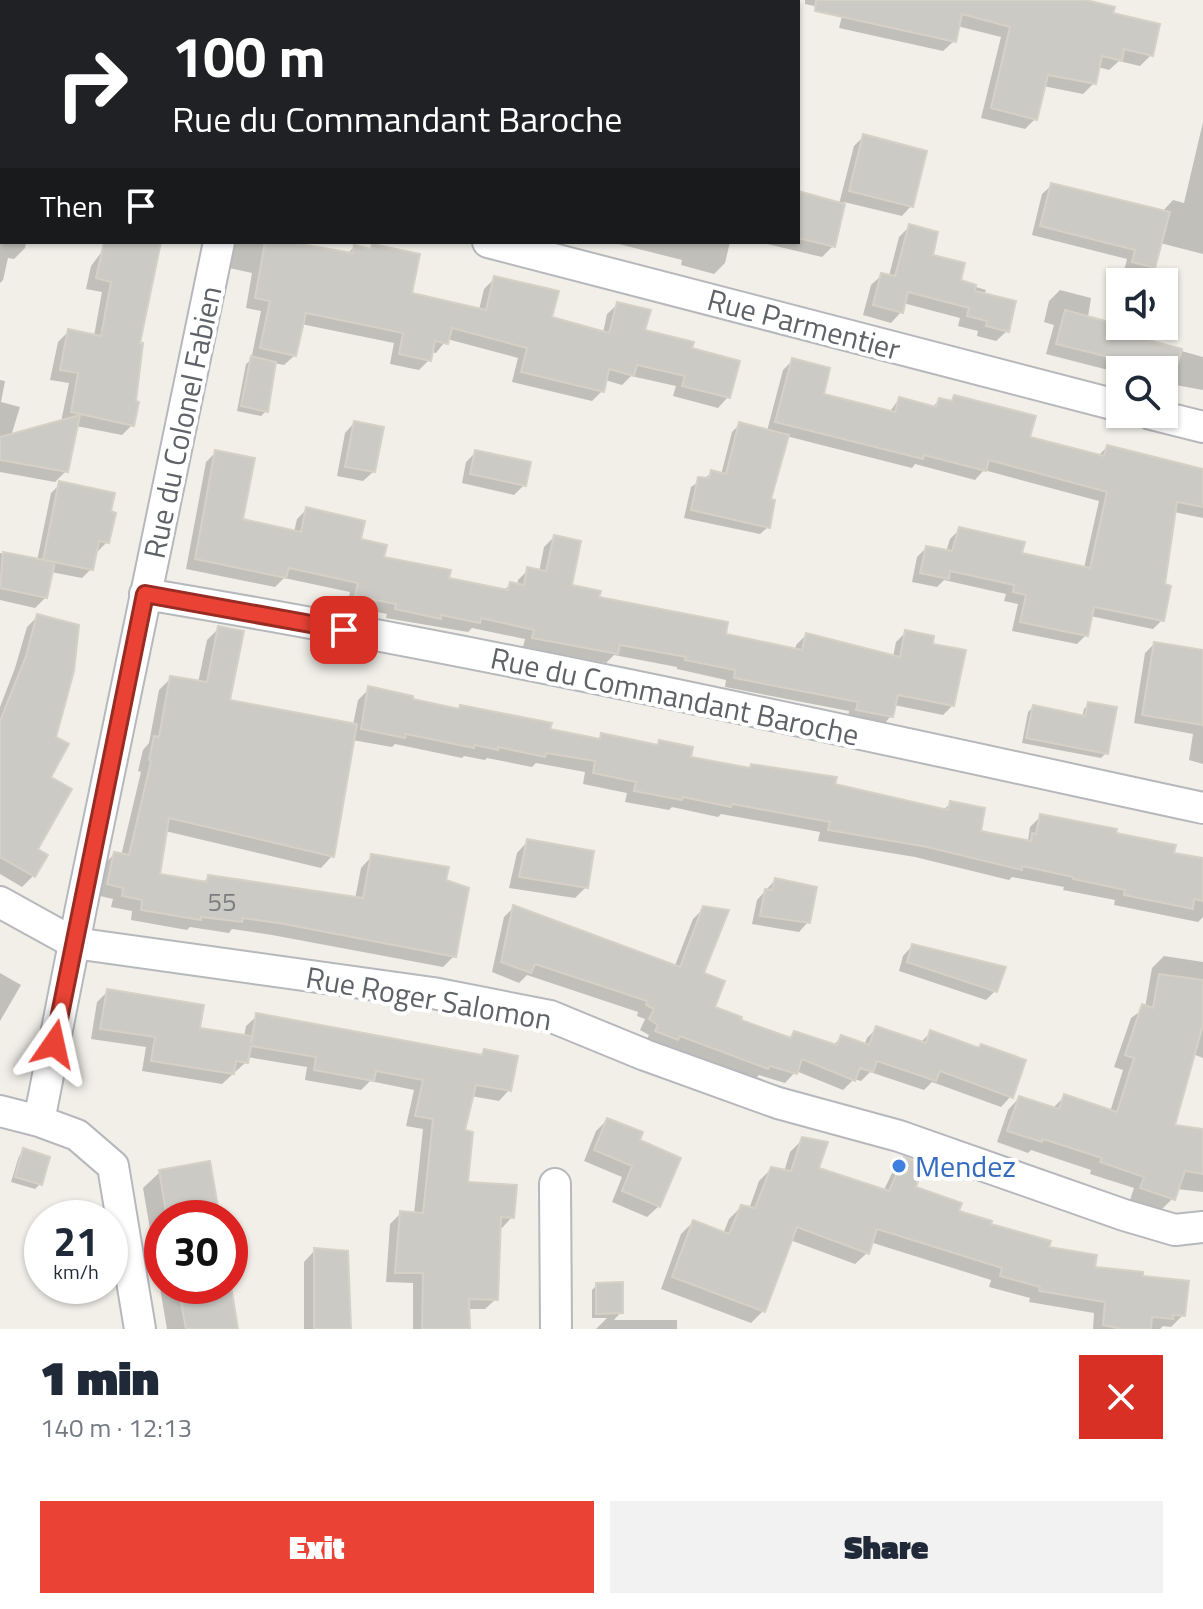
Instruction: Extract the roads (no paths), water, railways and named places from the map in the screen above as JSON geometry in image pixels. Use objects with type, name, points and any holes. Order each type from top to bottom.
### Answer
[{"type":"street","name":"Rue du Colonel Fabien","points":[[39,1121],[219,244]]},
{"type":"street","name":"Rue Parmentier","points":[[496,244],[1106,402]]},
{"type":"street","points":[[1178,421],[1203,427]]},
{"type":"street","name":"Rue du Commandant Baroche","points":[[145,594],[417,643],[1203,808]]},
{"type":"street","name":"Rue Roger Salomon","points":[[0,902],[74,943],[433,993],[550,1016],[645,1055],[778,1103],[899,1136],[1124,1215],[1175,1230],[1203,1227]]},
{"type":"street","points":[[0,1111],[77,1135],[113,1166],[140,1329]]},
{"type":"street","points":[[555,1184],[556,1329]]},
{"type":"place","name":"Mendez","points":[[899,1166]]}]
